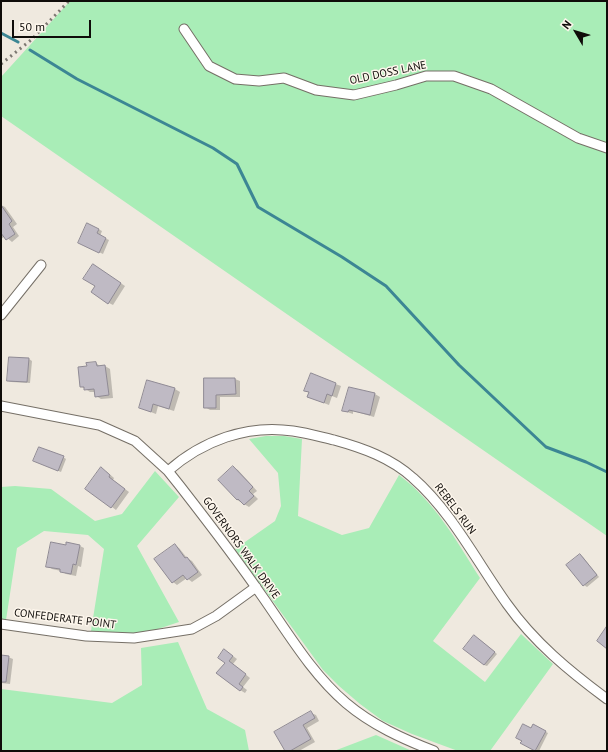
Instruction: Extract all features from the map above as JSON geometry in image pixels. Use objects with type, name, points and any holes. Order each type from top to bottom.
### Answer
[{"type":"street","name":"OLD DOSS LANE","points":[[184,29],[209,66],[235,79],[259,81],[284,78],[316,90],[354,95],[426,76],[454,76],[492,89],[578,138],[607,148]]},
{"type":"street","points":[[1,315],[41,265]]},
{"type":"street","name":"GOVERNORS WALK DRIVE","points":[[1,406],[99,425],[135,441],[168,471],[256,587],[310,664],[331,689],[346,703],[368,719],[406,740],[434,751]]},
{"type":"street","name":"REBELS RUN","points":[[168,471],[194,452],[214,441],[244,432],[271,429],[293,431],[322,437],[352,445],[382,457],[412,477],[429,493],[442,509],[507,605],[553,657],[607,699]]},
{"type":"street","name":"CONFEDERATE POINT","points":[[1,624],[86,636],[134,638],[192,629],[216,616],[256,587]]},
{"type":"green space","points":[[70,1],[607,1],[607,536],[1,116],[1,77]]},
{"type":"green space","points":[[266,436],[284,436],[302,439],[298,516],[342,535],[369,528],[399,475],[434,509],[480,578],[433,641],[485,682],[521,634],[553,664],[490,751],[458,751],[412,734],[383,721],[360,704],[323,670],[235,549],[275,521],[281,506],[278,473],[249,439]]},
{"type":"green space","points":[[155,471],[179,497],[137,546],[179,622],[155,630],[131,634],[91,631],[104,549],[88,535],[44,531],[17,548],[6,620],[1,620],[1,487],[15,486],[51,489],[95,521],[122,514]]},
{"type":"green space","points":[[178,642],[207,709],[245,730],[249,751],[1,751],[1,689],[112,703],[142,685],[141,648]]},
{"type":"green space","points":[[376,735],[412,751],[334,751]]},
{"type":"building","points":[[1,205],[12,221],[9,224],[15,234],[6,240],[1,233]]},
{"type":"building","points":[[87,223],[99,229],[97,233],[106,238],[99,253],[78,243]]},
{"type":"building","points":[[93,264],[121,283],[108,304],[91,292],[95,286],[83,279]]},
{"type":"building","points":[[9,357],[29,358],[27,382],[7,381]]},
{"type":"building","points":[[96,362],[97,366],[105,365],[109,395],[95,397],[94,389],[84,390],[84,387],[80,387],[78,367],[87,366],[86,363]]},
{"type":"building","points":[[311,373],[336,383],[332,396],[327,394],[324,403],[307,397],[309,392],[304,391]]},
{"type":"building","points":[[204,378],[235,378],[236,394],[216,395],[216,408],[204,408]]},
{"type":"building","points":[[147,380],[175,388],[169,409],[153,404],[151,412],[139,408]]},
{"type":"building","points":[[349,387],[375,393],[370,415],[349,410],[348,412],[342,411]]},
{"type":"building","points":[[39,447],[64,456],[58,471],[33,461]]},
{"type":"building","points":[[233,466],[253,487],[249,491],[254,496],[244,505],[238,499],[237,500],[218,480]]},
{"type":"building","points":[[101,467],[110,475],[109,477],[125,489],[111,508],[85,489]]},
{"type":"building","points":[[51,542],[66,545],[66,542],[80,545],[76,565],[73,564],[71,574],[60,572],[60,569],[46,567]]},
{"type":"building","points":[[175,544],[198,572],[187,580],[183,575],[172,583],[154,559]]},
{"type":"building","points":[[580,554],[597,575],[583,586],[566,565]]},
{"type":"building","points":[[607,626],[607,649],[597,641]]},
{"type":"building","points":[[474,635],[495,652],[484,665],[463,649]]},
{"type":"building","points":[[224,649],[233,656],[229,661],[246,674],[239,684],[243,687],[240,691],[216,673],[225,663],[218,658]]},
{"type":"building","points":[[1,655],[9,656],[6,682],[1,682]]},
{"type":"building","points":[[311,711],[315,718],[303,725],[311,739],[290,751],[285,751],[274,732]]},
{"type":"building","points":[[523,724],[531,728],[533,724],[546,731],[535,751],[520,743],[522,741],[516,738]]},
{"type":"waterway","points":[[1,33],[18,42]]},
{"type":"waterway","points":[[30,50],[77,79],[213,148],[237,164],[258,207],[342,257],[386,286],[459,365],[546,447],[586,462],[607,472]]},
{"type":"railway","points":[[1,64],[31,40],[69,1]]}]
